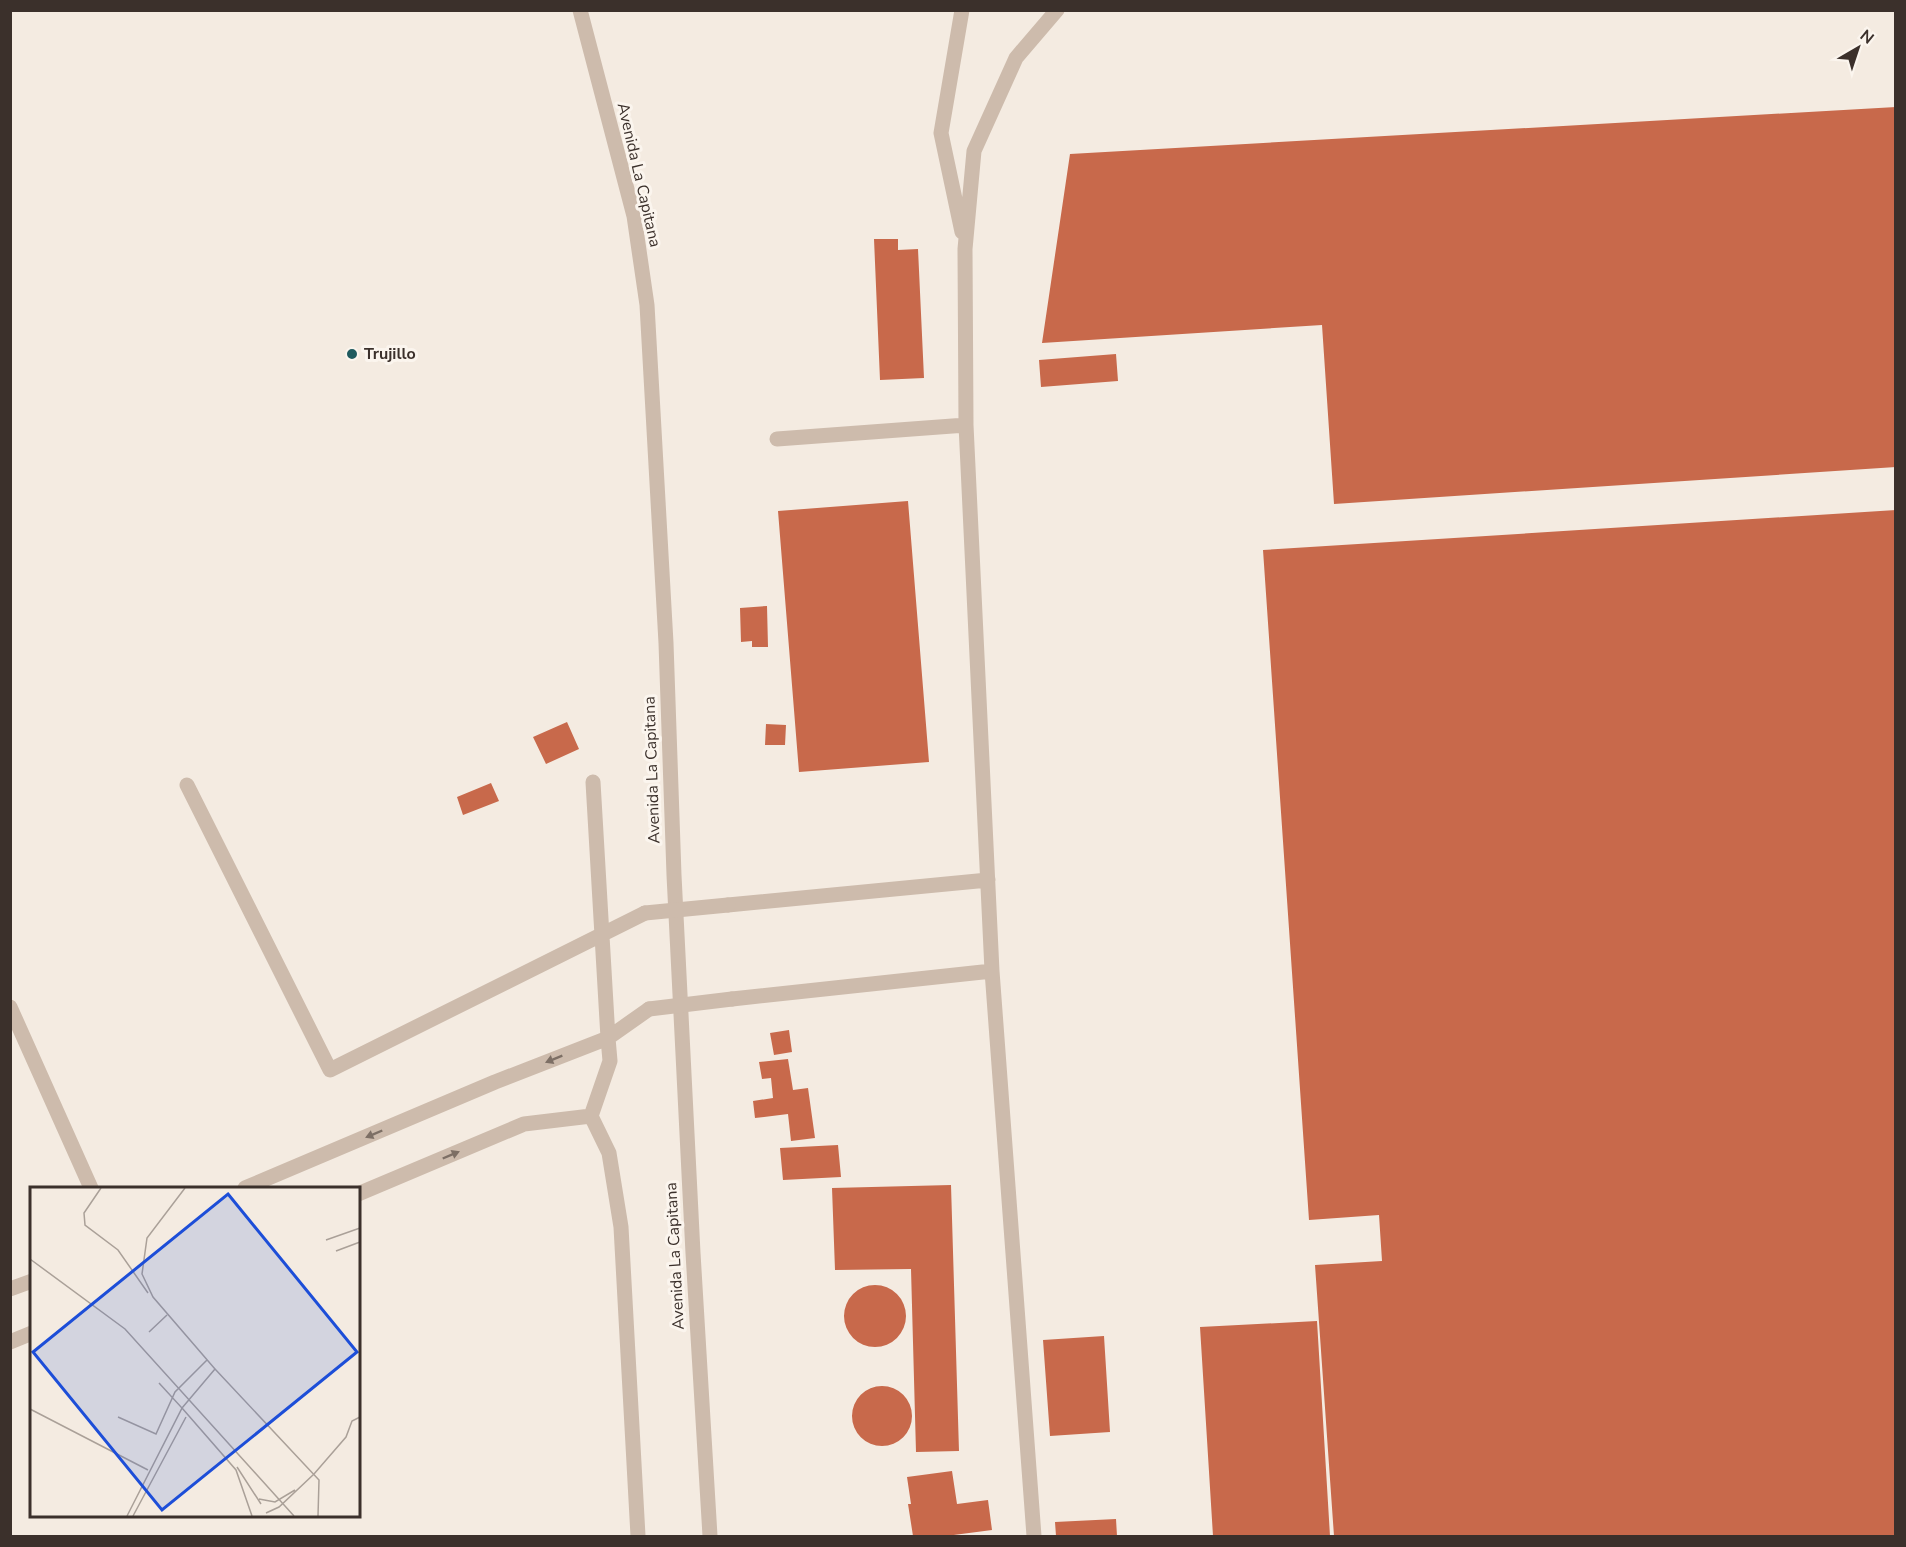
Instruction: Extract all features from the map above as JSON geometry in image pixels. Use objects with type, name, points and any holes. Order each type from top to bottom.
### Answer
[{"type":"street","name":"Avenida La Capitana","points":[[579,10],[634,216],[647,305],[666,643],[674,875],[693,1253],[710,1536]]},
{"type":"street","points":[[962,10],[941,133],[965,249]]},
{"type":"street","points":[[1034,1536],[992,971],[966,425],[965,249],[974,152],[1016,58],[1057,10]]},
{"type":"street","points":[[777,439],[966,425]]},
{"type":"street","points":[[593,782],[610,1061],[591,1116],[609,1153],[621,1227],[638,1536]]},
{"type":"street","points":[[187,786],[330,1070],[645,913],[988,880]]},
{"type":"street","points":[[246,1187],[495,1082],[608,1038],[649,1009],[992,971]]},
{"type":"street","points":[[10,1007],[91,1187]]},
{"type":"street","points":[[360,1193],[524,1124],[591,1116]]},
{"type":"street","points":[[10,1289],[30,1282]]},
{"type":"street","points":[[10,1342],[30,1334]]},
{"type":"building","points":[[1896,107],[1896,467],[1334,504],[1322,325],[1042,343],[1070,154]]},
{"type":"building","points":[[874,239],[898,239],[898,250],[918,249],[924,378],[880,380]]},
{"type":"building","points":[[1116,354],[1118,381],[1041,387],[1039,360]]},
{"type":"building","points":[[908,501],[929,762],[799,772],[778,511]]},
{"type":"building","points":[[1896,510],[1896,1536],[1334,1536],[1315,1265],[1382,1261],[1379,1215],[1309,1220],[1263,550]]},
{"type":"building","points":[[767,606],[768,647],[752,647],[752,641],[741,642],[740,608]]},
{"type":"building","points":[[567,722],[579,749],[546,764],[533,737]]},
{"type":"building","points":[[766,724],[786,725],[785,745],[765,745]]},
{"type":"building","points":[[491,783],[499,801],[463,815],[457,797]]},
{"type":"building","points":[[789,1030],[792,1052],[774,1055],[770,1033]]},
{"type":"building","points":[[788,1059],[793,1090],[808,1088],[815,1138],[791,1141],[788,1114],[755,1118],[753,1101],[773,1098],[771,1078],[762,1079],[759,1062]]},
{"type":"building","points":[[838,1145],[841,1177],[783,1180],[780,1148]]},
{"type":"building","points":[[951,1185],[959,1451],[916,1452],[911,1269],[835,1270],[832,1188]]},
{"type":"building","points":[[875,1285],[897,1294],[906,1316],[897,1338],[875,1347],[853,1338],[844,1316],[853,1294]]},
{"type":"building","points":[[1317,1321],[1330,1536],[1213,1536],[1200,1327]]},
{"type":"building","points":[[1104,1336],[1110,1432],[1050,1436],[1043,1340]]},
{"type":"building","points":[[882,1386],[899,1391],[907,1399],[912,1416],[907,1433],[899,1441],[882,1446],[865,1441],[857,1433],[852,1416],[857,1399],[865,1391]]},
{"type":"building","points":[[952,1471],[957,1504],[988,1500],[992,1530],[946,1536],[913,1536],[907,1477]]},
{"type":"building","points":[[1116,1519],[1117,1536],[1056,1536],[1055,1522]]},
{"type":"place","name":"Trujillo","points":[[352,354]]}]
